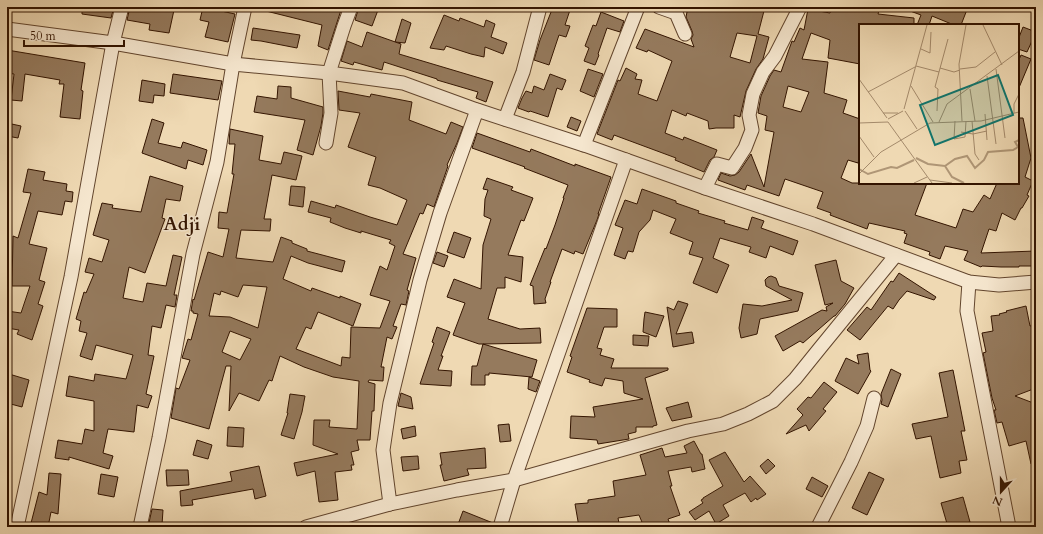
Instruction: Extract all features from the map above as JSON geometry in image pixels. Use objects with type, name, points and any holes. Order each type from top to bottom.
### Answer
[{"type":"street","points":[[17,527],[72,278],[113,43],[122,7]]},
{"type":"street","points":[[140,527],[159,438],[193,254],[217,162],[233,64],[246,7]]},
{"type":"street","points":[[326,143],[331,113],[329,73],[351,7]]},
{"type":"street","points":[[505,119],[523,72],[540,7]]},
{"type":"street","points":[[584,145],[638,7]]},
{"type":"street","points":[[659,7],[676,13],[685,34]]},
{"type":"street","points":[[705,188],[717,164],[732,168],[745,148],[752,130],[749,115],[753,94],[763,72],[775,56],[800,7]]},
{"type":"street","points":[[7,29],[113,43],[233,64],[329,73],[403,83],[477,110],[584,145],[813,224],[969,282],[998,285],[1036,282]]},
{"type":"street","points":[[390,504],[383,450],[390,403],[420,280],[440,213],[477,110]]},
{"type":"street","points":[[500,527],[514,480],[626,160]]},
{"type":"street","points":[[306,527],[390,504],[514,480],[688,431],[723,424],[748,414],[772,401],[795,380],[896,256]]},
{"type":"street","points":[[969,282],[967,311],[1009,527]]},
{"type":"street","points":[[818,527],[851,462],[867,426],[874,398]]},
{"type":"building","points":[[82,7],[114,7],[111,18],[82,14]]},
{"type":"building","points":[[130,7],[157,7],[174,10],[169,33],[149,30],[150,24],[127,20]]},
{"type":"building","points":[[203,7],[235,14],[228,42],[205,37],[209,22],[200,20]]},
{"type":"building","points":[[266,7],[342,7],[328,50],[318,46],[322,25],[266,11]]},
{"type":"building","points":[[359,7],[370,7],[378,10],[372,26],[355,20]]},
{"type":"building","points":[[553,7],[571,7],[565,25],[570,26],[566,37],[559,35],[549,65],[534,60]]},
{"type":"building","points":[[688,7],[731,11],[732,7],[765,7],[758,34],[769,37],[763,59],[756,69],[746,91],[740,117],[734,115],[734,128],[709,129],[708,121],[687,113],[686,116],[672,110],[665,133],[683,140],[684,137],[717,150],[704,172],[675,160],[676,158],[614,135],[612,140],[597,134],[618,80],[620,81],[626,68],[637,74],[635,79],[642,80],[638,94],[657,101],[672,61],[648,50],[647,52],[636,48],[645,29],[694,47],[691,39],[693,35],[692,31],[686,17]],"holes":[[[737,33],[757,36],[750,63],[730,57]]]},
{"type":"building","points":[[831,7],[880,7],[878,14],[914,18],[914,24],[859,24],[859,64],[828,58],[830,40],[811,33],[802,59],[828,62],[824,93],[847,100],[843,113],[859,119],[858,163],[848,160],[841,178],[852,183],[859,184],[927,184],[915,215],[956,228],[963,209],[973,212],[984,195],[990,199],[997,184],[1019,184],[1019,118],[1023,118],[1031,158],[1025,177],[1033,181],[1027,195],[1029,196],[1015,220],[1002,213],[996,231],[989,229],[981,253],[1036,251],[1036,266],[981,267],[964,260],[968,251],[945,246],[940,259],[929,255],[930,252],[904,243],[907,234],[904,233],[905,231],[869,223],[867,229],[830,215],[831,213],[817,208],[823,192],[785,179],[779,196],[747,185],[745,190],[718,180],[721,173],[730,176],[739,172],[751,154],[764,187],[774,132],[765,130],[767,116],[758,113],[761,96],[774,70],[781,72],[792,41],[794,42],[800,28],[804,30],[808,9],[830,13]],"holes":[[[788,86],[809,92],[801,112],[783,107]]]},
{"type":"building","points":[[968,7],[961,24],[952,24],[932,16],[929,24],[917,24],[921,15],[902,8]]},
{"type":"building","points":[[601,12],[624,21],[620,32],[607,28],[595,65],[584,61],[589,48],[585,46],[593,25],[596,26]]},
{"type":"building","points":[[444,15],[459,21],[460,18],[484,27],[486,20],[495,24],[491,37],[507,43],[503,54],[485,47],[484,57],[446,46],[444,50],[430,48]]},
{"type":"building","points":[[402,19],[411,23],[405,43],[395,42]]},
{"type":"building","points":[[1023,27],[1036,32],[1027,52],[1019,49],[1019,37]]},
{"type":"building","points":[[253,28],[300,35],[297,48],[251,40]]},
{"type":"building","points":[[367,32],[401,44],[399,54],[493,82],[486,102],[476,98],[478,92],[384,62],[382,70],[354,62],[353,65],[341,61],[347,41],[362,47]]},
{"type":"building","points":[[7,50],[85,63],[81,90],[83,91],[80,119],[60,117],[64,84],[59,84],[60,80],[25,74],[22,101],[11,100],[14,74],[7,73]]},
{"type":"building","points":[[1021,55],[1031,59],[1019,88],[1019,60]]},
{"type":"building","points":[[588,69],[603,74],[594,97],[580,91]]},
{"type":"building","points":[[173,74],[222,81],[218,100],[170,93]]},
{"type":"building","points":[[550,74],[566,80],[562,90],[557,88],[548,117],[518,108],[526,91],[532,93],[534,86],[544,90]]},
{"type":"building","points":[[142,80],[165,84],[164,96],[154,95],[153,103],[139,101]]},
{"type":"building","points":[[278,86],[291,87],[291,98],[323,107],[321,126],[313,155],[297,150],[305,120],[254,112],[257,96],[277,99]]},
{"type":"building","points":[[338,91],[370,97],[371,94],[412,102],[409,120],[446,134],[451,122],[463,127],[447,165],[448,166],[434,207],[427,204],[423,214],[420,213],[403,254],[416,258],[407,290],[409,291],[406,305],[401,304],[393,326],[397,327],[392,339],[387,337],[381,367],[384,367],[383,381],[369,380],[368,382],[375,384],[374,411],[372,411],[370,440],[357,440],[359,450],[351,452],[354,465],[351,465],[352,470],[335,472],[338,500],[319,502],[315,471],[297,476],[294,463],[338,454],[313,445],[314,420],[330,420],[329,427],[357,429],[359,381],[333,377],[304,367],[280,356],[272,381],[269,380],[259,401],[239,393],[229,411],[231,366],[226,366],[209,429],[171,418],[176,388],[179,389],[190,360],[182,358],[188,339],[191,340],[198,314],[191,311],[193,299],[194,300],[208,252],[223,257],[229,229],[218,228],[219,212],[227,213],[234,174],[232,174],[235,144],[229,144],[230,129],[263,136],[259,160],[281,164],[284,152],[302,156],[296,180],[272,175],[264,219],[271,219],[270,231],[241,230],[236,258],[273,262],[281,237],[292,241],[292,243],[307,249],[307,251],[345,261],[342,272],[308,263],[291,256],[283,279],[311,291],[312,288],[361,304],[353,326],[318,312],[311,329],[306,327],[296,349],[341,366],[342,357],[350,358],[351,327],[380,328],[390,301],[370,295],[380,266],[387,270],[395,246],[389,243],[391,240],[345,228],[330,222],[331,218],[308,212],[311,201],[335,208],[336,205],[397,225],[407,200],[380,188],[368,185],[376,157],[348,147],[360,113],[339,110]],"holes":[[[243,285],[267,287],[258,328],[230,317],[209,316],[214,293],[220,295],[221,291],[238,297]],[[230,331],[251,339],[240,360],[222,352]]]},
{"type":"building","points":[[571,117],[581,121],[577,131],[567,127]]},
{"type":"building","points":[[152,119],[164,123],[158,143],[181,148],[183,142],[207,150],[203,165],[188,160],[186,169],[142,153]]},
{"type":"building","points":[[7,123],[21,126],[18,138],[7,136]]},
{"type":"building","points":[[477,133],[530,152],[531,149],[575,166],[575,164],[611,177],[597,220],[583,254],[575,251],[574,254],[562,249],[550,282],[545,299],[546,303],[534,304],[533,286],[530,285],[545,248],[546,249],[568,185],[524,168],[525,167],[472,148]]},
{"type":"building","points":[[28,169],[45,172],[43,180],[67,184],[66,191],[73,192],[72,202],[65,201],[62,215],[38,211],[29,244],[47,248],[39,280],[45,282],[38,304],[43,306],[32,340],[17,334],[19,330],[7,328],[7,311],[21,313],[30,286],[12,286],[13,236],[18,238],[31,193],[23,192]]},
{"type":"building","points":[[150,176],[183,186],[180,201],[166,199],[162,218],[165,219],[145,273],[129,267],[123,298],[143,302],[147,283],[166,286],[173,255],[182,257],[174,295],[177,295],[175,307],[166,305],[161,328],[152,326],[148,355],[154,356],[146,394],[152,396],[148,408],[137,405],[134,432],[108,429],[103,453],[113,456],[109,469],[69,457],[69,460],[55,458],[58,440],[82,444],[85,429],[94,431],[94,401],[66,396],[69,376],[94,381],[95,374],[126,379],[133,355],[96,345],[92,360],[80,356],[87,333],[79,331],[81,321],[76,319],[84,292],[86,293],[94,274],[85,272],[89,258],[102,262],[109,240],[93,235],[102,203],[113,205],[112,208],[141,212]]},
{"type":"building","points":[[487,178],[513,187],[511,190],[533,198],[524,221],[521,220],[508,255],[523,257],[521,282],[505,277],[505,288],[497,288],[488,319],[520,329],[540,328],[541,343],[479,344],[453,335],[465,303],[447,297],[454,279],[481,289],[483,245],[491,219],[484,216],[485,199],[488,190],[483,189]]},
{"type":"building","points":[[291,186],[305,187],[303,207],[289,205]]},
{"type":"building","points":[[642,189],[676,201],[676,203],[699,211],[698,213],[748,230],[752,217],[764,221],[761,228],[798,241],[793,255],[770,246],[766,258],[749,252],[751,247],[720,238],[713,258],[729,265],[717,293],[693,283],[703,258],[689,254],[693,242],[670,233],[676,219],[653,210],[650,220],[639,232],[633,252],[628,251],[625,259],[614,255],[623,228],[615,225],[625,200],[637,204]]},
{"type":"building","points":[[454,232],[471,238],[464,258],[447,252]]},
{"type":"building","points":[[437,252],[448,256],[444,267],[433,263]]},
{"type":"building","points":[[836,260],[841,281],[854,288],[845,304],[835,316],[803,343],[800,341],[783,351],[775,336],[822,310],[827,311],[826,307],[833,303],[825,305],[815,265]]},
{"type":"building","points":[[899,273],[936,297],[934,300],[907,291],[893,309],[888,306],[860,340],[847,330],[867,307],[871,310],[891,281],[893,282]]},
{"type":"building","points":[[771,276],[776,278],[779,286],[803,293],[798,311],[760,319],[757,334],[741,338],[739,328],[743,304],[762,306],[792,300],[766,286],[765,280]]},
{"type":"building","points":[[678,301],[688,304],[676,334],[692,332],[694,343],[673,347],[667,307],[674,310]]},
{"type":"building","points":[[1026,306],[1030,326],[1036,325],[1036,388],[1015,396],[1036,404],[1036,463],[1031,464],[1026,441],[1009,446],[1002,422],[997,423],[994,410],[996,410],[992,398],[983,353],[986,352],[982,333],[993,331],[991,316],[1000,315],[999,314],[1007,312],[1006,311]]},
{"type":"building","points":[[587,308],[617,309],[617,327],[604,327],[597,348],[602,349],[600,355],[614,359],[611,368],[668,368],[668,370],[645,378],[657,425],[653,427],[636,427],[636,432],[628,434],[629,439],[598,444],[597,440],[570,438],[571,416],[595,417],[593,407],[643,399],[624,393],[623,381],[605,378],[602,386],[567,372],[572,357],[570,356]]},
{"type":"building","points":[[645,312],[664,316],[656,337],[643,332]]},
{"type":"building","points":[[437,327],[450,332],[441,356],[443,356],[438,370],[452,371],[451,386],[420,384],[434,343],[432,342]]},
{"type":"building","points":[[633,335],[649,336],[648,346],[633,345]]},
{"type":"building","points":[[483,344],[537,360],[532,377],[489,373],[489,375],[485,375],[485,385],[471,385],[472,366],[477,366]]},
{"type":"building","points":[[868,353],[871,371],[858,394],[835,381],[846,358],[859,364],[857,355]]},
{"type":"building","points":[[891,369],[901,374],[888,407],[881,404],[881,394]]},
{"type":"building","points":[[953,370],[965,431],[961,431],[967,460],[959,461],[961,473],[940,478],[931,436],[916,439],[912,424],[948,417],[939,373]]},
{"type":"building","points":[[9,374],[29,380],[22,407],[7,403],[7,382]]},
{"type":"building","points":[[529,377],[540,381],[536,392],[528,389]]},
{"type":"building","points":[[824,382],[837,392],[823,409],[826,411],[809,431],[806,425],[786,434],[803,415],[797,409],[808,397],[811,398]]},
{"type":"building","points":[[401,393],[411,397],[413,409],[398,406]]},
{"type":"building","points":[[290,394],[305,396],[294,439],[281,435],[288,413]]},
{"type":"building","points":[[688,402],[692,417],[672,421],[666,408]]},
{"type":"building","points":[[509,424],[511,441],[500,442],[498,425]]},
{"type":"building","points":[[415,426],[416,436],[403,439],[401,429]]},
{"type":"building","points":[[228,427],[244,428],[243,447],[227,446]]},
{"type":"building","points":[[197,440],[212,445],[208,459],[193,455]]},
{"type":"building","points":[[694,441],[702,454],[705,469],[692,472],[691,467],[668,471],[672,486],[670,486],[680,515],[668,519],[671,527],[644,527],[639,515],[618,518],[619,523],[605,527],[595,527],[594,524],[579,527],[575,504],[588,503],[588,500],[615,496],[613,481],[646,475],[640,455],[662,448],[665,457],[687,453],[684,446]]},
{"type":"building","points":[[485,448],[486,468],[467,469],[469,475],[444,481],[440,465],[442,465],[440,453]]},
{"type":"building","points":[[725,452],[744,482],[750,476],[766,494],[751,502],[745,493],[723,505],[729,516],[716,524],[709,511],[695,520],[689,512],[703,503],[701,500],[703,498],[723,486],[709,460]]},
{"type":"building","points":[[418,456],[419,469],[403,471],[401,457]]},
{"type":"building","points":[[768,459],[775,466],[766,474],[760,466]]},
{"type":"building","points":[[259,466],[266,496],[255,499],[253,489],[192,500],[193,505],[181,506],[180,491],[232,481],[230,472]]},
{"type":"building","points":[[166,470],[188,470],[189,485],[167,486]]},
{"type":"building","points":[[869,472],[884,479],[867,515],[852,508]]},
{"type":"building","points":[[49,473],[61,474],[58,514],[51,512],[48,527],[30,527],[39,492],[47,495]]},
{"type":"building","points":[[101,474],[118,477],[114,497],[98,494]]},
{"type":"building","points":[[812,477],[828,486],[822,497],[806,489]]},
{"type":"building","points":[[963,497],[970,522],[948,527],[941,503]]},
{"type":"building","points":[[152,509],[163,510],[162,525],[157,524],[157,527],[148,527]]},
{"type":"building","points":[[463,511],[493,523],[492,527],[457,527]]},
{"type":"district","name":"Adji","points":[[182,224]]}]
